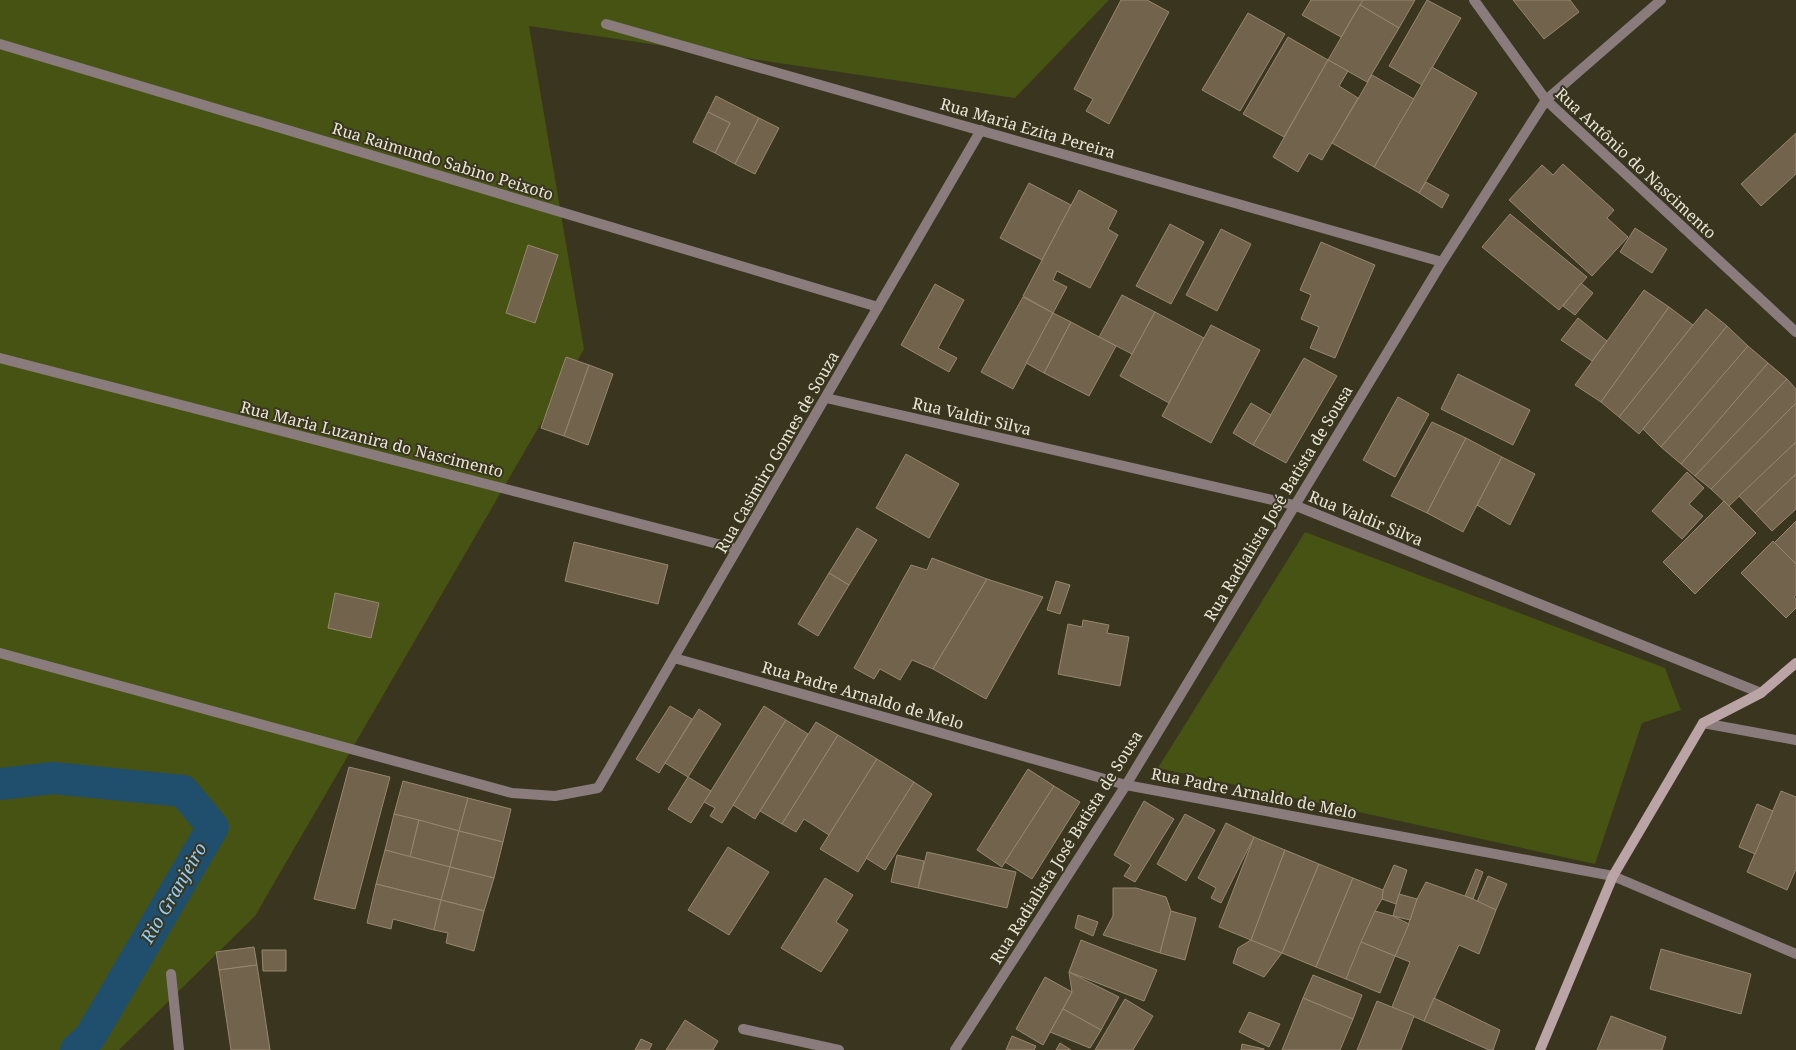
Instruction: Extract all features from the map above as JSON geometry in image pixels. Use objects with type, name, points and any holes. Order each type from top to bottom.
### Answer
[{"type":"street","name":"Rua Antônio do Nascimento","points":[[1474,0],[1546,100],[1796,332]]},
{"type":"street","name":"Rua Radialista José Batista de Sousa","points":[[955,1050],[1126,785],[1442,262],[1546,100],[1661,0]]},
{"type":"street","name":"Rua Maria Ezita Pereira","points":[[606,24],[1442,262]]},
{"type":"street","name":"Rua Raimundo Sabino Peixoto","points":[[0,44],[878,307]]},
{"type":"street","name":"Rua Casimiro Gomes de Souza","points":[[0,653],[512,794],[555,796],[598,788],[981,130]]},
{"type":"street","name":"Rua Maria Luzanira do Nascimento","points":[[0,358],[737,549]]},
{"type":"street","name":"Rua Valdir Silva","points":[[826,398],[1294,505],[1760,693]]},
{"type":"street","name":"Rua Padre Arnaldo de Melo","points":[[674,658],[1126,785],[1614,876],[1796,954]]},
{"type":"street","points":[[1540,1050],[1614,876],[1703,723],[1760,693],[1796,663]]},
{"type":"street","points":[[1703,723],[1796,740]]},
{"type":"street","points":[[171,974],[179,1050]]},
{"type":"street","points":[[743,1029],[839,1050]]},
{"type":"green space","points":[[0,0],[1109,0],[1015,98],[529,26],[584,349],[255,916],[119,1050],[0,1050]]},
{"type":"green space","points":[[1305,532],[1665,668],[1681,710],[1642,723],[1595,864],[1158,768]]},
{"type":"building","points":[[1121,0],[1147,0],[1169,12],[1109,124],[1086,111],[1093,99],[1074,89]]},
{"type":"building","points":[[1311,0],[1363,0],[1341,37],[1302,15]]},
{"type":"building","points":[[1363,0],[1415,0],[1399,28],[1360,5]]},
{"type":"building","points":[[1427,0],[1461,18],[1422,85],[1389,66]]},
{"type":"building","points":[[1513,0],[1570,0],[1579,12],[1544,39]]},
{"type":"building","points":[[1360,5],[1399,28],[1367,82],[1328,60]]},
{"type":"building","points":[[1248,13],[1285,34],[1240,111],[1202,90]]},
{"type":"building","points":[[1288,37],[1328,60],[1284,137],[1243,114]]},
{"type":"building","points":[[1328,60],[1348,71],[1339,86],[1358,98],[1322,160],[1309,153],[1298,172],[1273,157]]},
{"type":"building","points":[[1432,67],[1477,93],[1419,193],[1374,167]]},
{"type":"building","points":[[1372,75],[1414,99],[1374,167],[1332,143]]},
{"type":"building","points":[[716,96],[759,118],[735,164],[715,153],[730,123],[708,112]]},
{"type":"building","points":[[708,112],[730,123],[715,153],[693,142]]},
{"type":"building","points":[[759,118],[779,128],[755,174],[735,164]]},
{"type":"building","points":[[1796,133],[1796,174],[1761,206],[1741,184]]},
{"type":"building","points":[[1563,164],[1614,210],[1607,218],[1628,237],[1592,276],[1509,200],[1542,165],[1553,175]]},
{"type":"building","points":[[1426,182],[1449,195],[1442,208],[1419,193]]},
{"type":"building","points":[[1029,183],[1071,205],[1042,260],[1000,238]]},
{"type":"building","points":[[1079,190],[1117,211],[1108,229],[1118,235],[1090,288],[1057,271],[1053,280],[1067,287],[1053,313],[1023,296]]},
{"type":"building","points":[[1510,214],[1587,277],[1559,310],[1482,247]]},
{"type":"building","points":[[1170,224],[1204,242],[1171,304],[1136,286]]},
{"type":"building","points":[[1635,228],[1667,249],[1652,273],[1620,252]]},
{"type":"building","points":[[1221,229],[1251,244],[1217,311],[1186,295]]},
{"type":"building","points":[[1321,242],[1375,265],[1335,358],[1310,348],[1319,327],[1301,319],[1311,295],[1300,290]]},
{"type":"building","points":[[528,245],[558,255],[535,323],[506,313]]},
{"type":"building","points":[[1581,283],[1593,293],[1575,315],[1563,306]]},
{"type":"building","points":[[935,284],[964,300],[938,348],[957,358],[949,372],[901,345]]},
{"type":"building","points":[[1644,290],[1669,307],[1601,402],[1575,385]]},
{"type":"building","points":[[1122,295],[1155,312],[1132,354],[1099,337]]},
{"type":"building","points":[[1023,297],[1053,313],[1013,389],[981,372]]},
{"type":"building","points":[[1669,307],[1693,325],[1619,417],[1601,402]]},
{"type":"building","points":[[1706,309],[1727,326],[1639,434],[1619,417]]},
{"type":"building","points":[[1155,312],[1204,338],[1169,403],[1120,376]]},
{"type":"building","points":[[1053,313],[1071,322],[1044,373],[1026,363]]},
{"type":"building","points":[[1578,318],[1607,341],[1592,361],[1561,340]]},
{"type":"building","points":[[1071,322],[1116,346],[1089,396],[1044,373]]},
{"type":"building","points":[[1211,325],[1260,350],[1211,443],[1162,416]]},
{"type":"building","points":[[1727,326],[1748,346],[1661,447],[1643,429]]},
{"type":"building","points":[[1748,346],[1768,363],[1681,464],[1661,447]]},
{"type":"building","points":[[566,357],[589,365],[564,436],[541,428]]},
{"type":"building","points":[[1304,358],[1337,376],[1286,463],[1253,445]]},
{"type":"building","points":[[1768,363],[1787,379],[1695,476],[1681,464]]},
{"type":"building","points":[[589,365],[613,374],[588,445],[564,436]]},
{"type":"building","points":[[1458,374],[1530,410],[1513,445],[1441,409]]},
{"type":"building","points":[[1787,379],[1796,389],[1796,403],[1711,489],[1695,476]]},
{"type":"building","points":[[1398,397],[1429,414],[1395,477],[1363,460]]},
{"type":"building","points":[[1251,403],[1271,415],[1253,445],[1233,433]]},
{"type":"building","points":[[1796,403],[1796,442],[1729,506],[1711,489]]},
{"type":"building","points":[[1432,422],[1466,438],[1427,513],[1391,496]]},
{"type":"building","points":[[1466,438],[1502,457],[1463,532],[1427,513]]},
{"type":"building","points":[[1796,442],[1796,474],[1755,513],[1739,496]]},
{"type":"building","points":[[906,454],[959,484],[929,538],[876,508]]},
{"type":"building","points":[[1502,457],[1535,474],[1510,525],[1477,505]]},
{"type":"building","points":[[1687,472],[1704,488],[1689,504],[1703,516],[1682,539],[1652,511]]},
{"type":"building","points":[[1796,474],[1796,509],[1772,531],[1755,513]]},
{"type":"building","points":[[1724,501],[1756,533],[1695,594],[1663,562]]},
{"type":"building","points":[[1796,521],[1796,564],[1774,543]]},
{"type":"building","points":[[857,528],[877,540],[849,585],[829,573]]},
{"type":"building","points":[[1773,541],[1796,564],[1796,595],[1794,597],[1796,599],[1796,608],[1786,618],[1741,573]]},
{"type":"building","points":[[574,542],[668,565],[658,604],[565,581]]},
{"type":"building","points":[[932,558],[987,579],[933,669],[912,660],[900,680],[880,669],[874,679],[854,668],[911,565],[927,570]]},
{"type":"building","points":[[829,573],[849,585],[818,636],[798,624]]},
{"type":"building","points":[[987,579],[1043,597],[986,699],[933,669]]},
{"type":"building","points":[[1056,581],[1070,585],[1060,614],[1047,610]]},
{"type":"building","points":[[335,593],[379,603],[371,638],[328,628]]},
{"type":"building","points":[[1083,620],[1109,625],[1107,633],[1129,637],[1120,686],[1058,674],[1068,624],[1082,627]]},
{"type":"building","points":[[670,706],[692,719],[659,773],[636,759]]},
{"type":"building","points":[[764,706],[786,720],[722,823],[710,816],[715,808],[704,802]]},
{"type":"building","points":[[699,709],[721,724],[688,777],[665,763]]},
{"type":"building","points":[[786,720],[808,734],[755,819],[733,805]]},
{"type":"building","points":[[816,722],[838,735],[782,824],[760,811]]},
{"type":"building","points":[[838,735],[877,759],[829,835],[804,819],[796,832],[782,824]]},
{"type":"building","points":[[877,759],[914,782],[858,872],[820,849]]},
{"type":"building","points":[[349,767],[390,777],[355,909],[314,899]]},
{"type":"building","points":[[1028,769],[1054,786],[1002,867],[977,850]]},
{"type":"building","points":[[688,777],[711,791],[691,823],[668,809]]},
{"type":"building","points":[[403,781],[468,798],[459,831],[394,814]]},
{"type":"building","points":[[914,782],[932,794],[885,870],[866,858]]},
{"type":"building","points":[[1054,786],[1080,802],[1032,879],[1005,862]]},
{"type":"building","points":[[1781,791],[1796,797],[1796,869],[1787,890],[1747,872]]},
{"type":"building","points":[[468,798],[511,809],[503,842],[459,831]]},
{"type":"building","points":[[1144,801],[1174,819],[1135,882],[1124,876],[1131,865],[1114,855]]},
{"type":"building","points":[[1757,804],[1773,811],[1755,854],[1739,847]]},
{"type":"building","points":[[394,814],[419,820],[410,857],[385,850]]},
{"type":"building","points":[[1185,814],[1215,830],[1186,881],[1157,864]]},
{"type":"building","points":[[419,820],[459,831],[450,867],[410,857]]},
{"type":"building","points":[[1226,823],[1254,837],[1221,903],[1211,898],[1216,888],[1198,878]]},
{"type":"building","points":[[459,831],[503,842],[494,878],[450,867]]},
{"type":"building","points":[[1254,837],[1285,850],[1251,940],[1219,927]]},
{"type":"building","points":[[728,847],[769,872],[729,935],[688,910]]},
{"type":"building","points":[[385,850],[450,867],[441,900],[376,884]]},
{"type":"building","points":[[1285,850],[1319,864],[1282,953],[1251,940]]},
{"type":"building","points":[[927,852],[1016,872],[1007,908],[918,888]]},
{"type":"building","points":[[897,855],[924,861],[918,888],[891,882]]},
{"type":"building","points":[[1319,864],[1353,878],[1316,967],[1282,953]]},
{"type":"building","points":[[1394,865],[1407,870],[1396,904],[1382,899],[1383,890]]},
{"type":"building","points":[[450,867],[494,878],[484,911],[441,900]]},
{"type":"building","points":[[1476,869],[1483,872],[1473,899],[1465,896]]},
{"type":"building","points":[[1488,876],[1507,884],[1496,910],[1477,902]]},
{"type":"building","points":[[825,878],[853,895],[836,922],[848,930],[821,972],[781,948]]},
{"type":"building","points":[[1353,878],[1383,890],[1382,899],[1346,979],[1316,967]]},
{"type":"building","points":[[1426,882],[1473,899],[1496,910],[1479,954],[1459,945],[1424,1021],[1392,1007],[1410,962],[1395,956],[1417,899]]},
{"type":"building","points":[[376,884],[441,900],[434,930],[393,919],[391,929],[367,923]]},
{"type":"building","points":[[1113,888],[1136,888],[1166,897],[1171,911],[1160,953],[1103,935],[1113,916]]},
{"type":"building","points":[[1399,894],[1417,899],[1410,920],[1393,916]]},
{"type":"building","points":[[441,900],[484,911],[474,951],[446,943],[448,933],[434,930]]},
{"type":"building","points":[[1171,911],[1196,918],[1185,960],[1160,953]]},
{"type":"building","points":[[1375,911],[1393,916],[1409,924],[1395,956],[1361,942]]},
{"type":"building","points":[[1078,915],[1098,922],[1093,936],[1075,928]]},
{"type":"building","points":[[1081,940],[1157,970],[1144,1001],[1069,972]]},
{"type":"building","points":[[1251,940],[1282,953],[1264,977],[1233,963],[1238,948]]},
{"type":"building","points":[[1361,942],[1395,956],[1380,993],[1346,979]]},
{"type":"building","points":[[254,947],[257,965],[219,970],[216,952]]},
{"type":"building","points":[[1661,949],[1751,974],[1741,1014],[1650,989]]},
{"type":"building","points":[[262,950],[286,950],[286,971],[263,971]]},
{"type":"building","points":[[257,965],[270,1050],[231,1050],[219,970]]},
{"type":"building","points":[[1069,972],[1119,997],[1101,1030],[1063,1009],[1072,992]]},
{"type":"building","points":[[1313,975],[1362,995],[1353,1019],[1303,998]]},
{"type":"building","points":[[1045,977],[1072,992],[1043,1045],[1016,1029]]},
{"type":"building","points":[[1303,998],[1353,1019],[1340,1050],[1282,1050]]},
{"type":"building","points":[[1434,998],[1500,1030],[1493,1050],[1489,1050],[1424,1021]]},
{"type":"building","points":[[1125,999],[1153,1016],[1133,1050],[1095,1050]]},
{"type":"building","points":[[1377,1001],[1414,1016],[1401,1050],[1357,1050]]},
{"type":"building","points":[[1063,1009],[1101,1030],[1090,1048],[1050,1032]]},
{"type":"building","points":[[1249,1012],[1280,1024],[1269,1047],[1239,1032]]},
{"type":"building","points":[[1611,1016],[1666,1037],[1662,1050],[1597,1050]]},
{"type":"building","points":[[685,1020],[718,1041],[713,1050],[666,1050]]},
{"type":"building","points":[[1012,1036],[1036,1046],[1034,1050],[1006,1050]]},
{"type":"building","points":[[641,1039],[652,1044],[649,1050],[635,1050]]},
{"type":"building","points":[[1060,1043],[1071,1050],[1056,1050]]},
{"type":"building","points":[[1242,1044],[1264,1049],[1264,1050],[1241,1050]]},
{"type":"waterway","name":"Rio Granjeiro","points":[[0,784],[53,778],[183,791],[213,827],[90,1037],[76,1050]]}]
